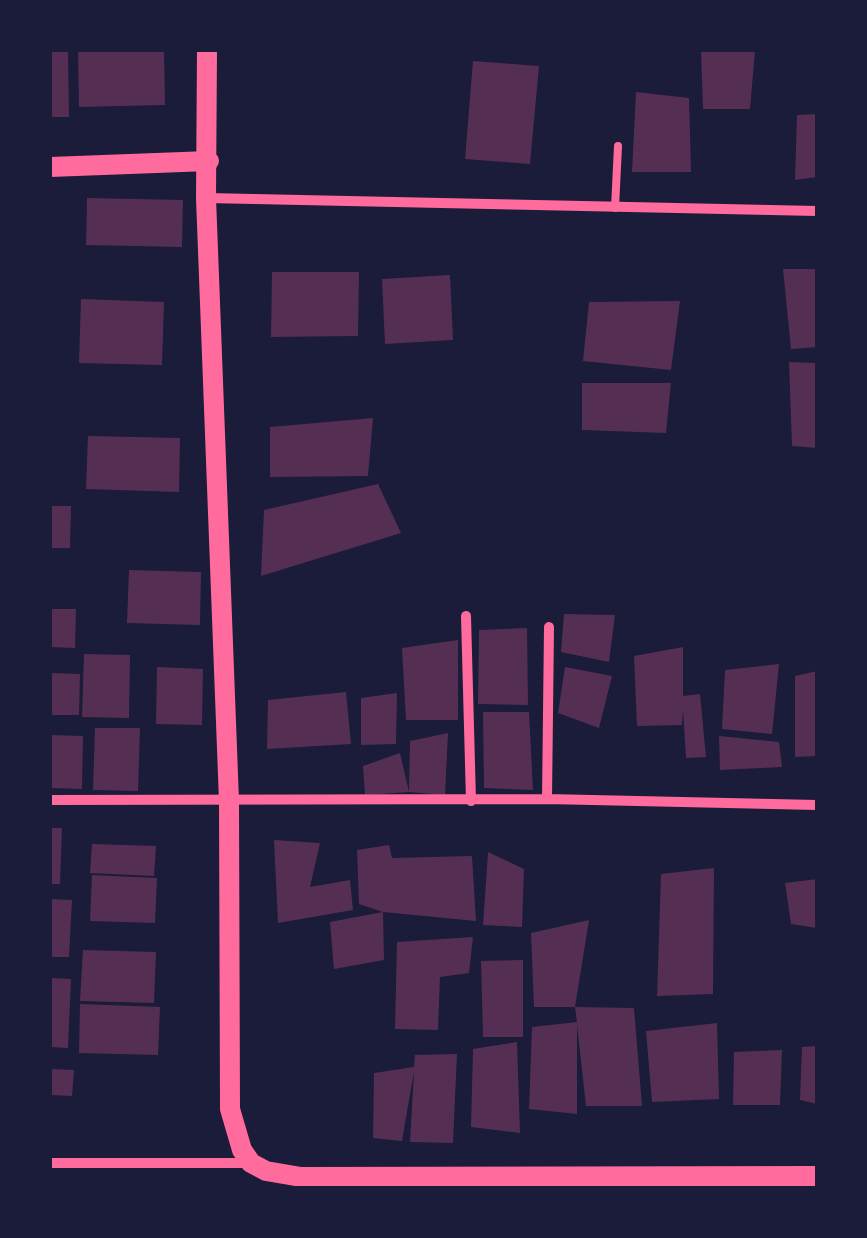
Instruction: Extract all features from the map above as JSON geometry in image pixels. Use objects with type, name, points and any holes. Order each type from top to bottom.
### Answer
[{"type":"main road","points":[[207,50],[206,198],[229,802],[230,1110],[233,1130],[251,1164],[301,1182],[816,1180]]},
{"type":"main road","points":[[50,167],[209,161]]},
{"type":"street","points":[[206,198],[817,212]]},
{"type":"street","points":[[466,616],[471,801]]},
{"type":"street","points":[[546,799],[549,627]]},
{"type":"street","points":[[50,800],[546,799],[817,805]]},
{"type":"street","points":[[50,1163],[251,1164]]},
{"type":"lane","points":[[615,208],[618,146]]},
{"type":"building","points":[[50,50],[68,50],[69,117],[50,117]]},
{"type":"building","points":[[78,50],[164,50],[165,105],[79,107]]},
{"type":"building","points":[[701,50],[755,50],[750,109],[703,109]]},
{"type":"building","points":[[473,61],[539,66],[530,164],[465,159]]},
{"type":"building","points":[[636,92],[689,98],[691,172],[632,172]]},
{"type":"building","points":[[817,114],[817,177],[795,180],[797,115]]},
{"type":"building","points":[[87,198],[183,200],[182,247],[86,245]]},
{"type":"building","points":[[783,269],[817,269],[817,347],[791,349]]},
{"type":"building","points":[[272,272],[359,272],[358,336],[271,337]]},
{"type":"building","points":[[450,275],[453,340],[385,344],[382,279]]},
{"type":"building","points":[[81,299],[164,302],[162,365],[79,363]]},
{"type":"building","points":[[680,301],[671,370],[583,361],[589,302]]},
{"type":"building","points":[[789,362],[817,363],[817,448],[792,446]]},
{"type":"building","points":[[582,383],[671,383],[666,433],[582,430]]},
{"type":"building","points":[[373,418],[368,476],[270,477],[270,427]]},
{"type":"building","points":[[88,436],[180,438],[179,492],[86,489]]},
{"type":"building","points":[[378,484],[401,533],[261,576],[264,510]]},
{"type":"building","points":[[50,506],[71,506],[70,548],[50,548]]},
{"type":"building","points":[[129,570],[201,572],[200,625],[127,623]]},
{"type":"building","points":[[50,609],[76,609],[75,648],[50,647]]},
{"type":"building","points":[[564,614],[615,615],[609,662],[561,652]]},
{"type":"building","points":[[527,628],[528,705],[478,704],[479,630]]},
{"type":"building","points":[[458,640],[458,720],[406,720],[402,648]]},
{"type":"building","points":[[683,647],[683,696],[700,694],[706,757],[686,758],[683,709],[682,725],[637,726],[634,656]]},
{"type":"building","points":[[84,654],[130,655],[129,718],[82,717]]},
{"type":"building","points":[[779,664],[772,734],[722,729],[725,670]]},
{"type":"building","points":[[157,667],[203,669],[202,725],[156,724]]},
{"type":"building","points":[[565,667],[612,676],[599,728],[558,713]]},
{"type":"building","points":[[817,671],[817,756],[795,757],[795,676]]},
{"type":"building","points":[[50,673],[80,674],[79,715],[50,715]]},
{"type":"building","points":[[346,692],[351,744],[267,749],[268,700]]},
{"type":"building","points":[[397,693],[396,744],[361,745],[361,698]]},
{"type":"building","points":[[483,712],[529,712],[533,790],[484,788]]},
{"type":"building","points":[[95,728],[140,728],[138,791],[93,790]]},
{"type":"building","points":[[448,733],[445,795],[409,792],[410,741]]},
{"type":"building","points":[[50,735],[83,736],[82,789],[50,788]]},
{"type":"building","points":[[719,736],[779,742],[782,767],[720,770]]},
{"type":"building","points":[[400,753],[409,792],[365,795],[363,766]]},
{"type":"building","points":[[50,828],[62,828],[60,884],[50,884]]},
{"type":"building","points":[[274,840],[320,843],[310,887],[350,880],[353,910],[278,923]]},
{"type":"building","points":[[92,844],[156,846],[154,876],[90,873]]},
{"type":"building","points":[[389,845],[392,858],[472,856],[476,921],[383,912],[359,904],[357,850]]},
{"type":"building","points":[[488,852],[524,869],[522,927],[483,925]]},
{"type":"building","points":[[714,868],[713,994],[657,996],[661,874]]},
{"type":"building","points":[[92,875],[157,878],[155,923],[90,921]]},
{"type":"building","points":[[817,879],[817,928],[791,924],[785,883]]},
{"type":"building","points":[[50,899],[72,900],[69,957],[50,957]]},
{"type":"building","points":[[383,912],[384,960],[334,969],[330,922]]},
{"type":"building","points":[[589,920],[575,1007],[534,1007],[531,933]]},
{"type":"building","points":[[473,937],[469,973],[440,977],[438,1030],[395,1029],[397,942]]},
{"type":"building","points":[[83,950],[156,952],[154,1003],[80,1001]]},
{"type":"building","points":[[523,960],[523,1037],[483,1037],[481,961]]},
{"type":"building","points":[[50,978],[71,979],[68,1048],[50,1047]]},
{"type":"building","points":[[80,1004],[160,1007],[158,1055],[79,1053]]},
{"type":"building","points":[[575,1007],[634,1008],[642,1106],[586,1106],[577,1025],[577,1114],[529,1109],[532,1027],[577,1022]]},
{"type":"building","points":[[717,1023],[719,1099],[652,1102],[646,1031]]},
{"type":"building","points":[[517,1042],[520,1133],[471,1127],[473,1049]]},
{"type":"building","points":[[817,1046],[817,1104],[800,1100],[802,1047]]},
{"type":"building","points":[[782,1050],[780,1105],[733,1105],[734,1052]]},
{"type":"building","points":[[457,1054],[453,1143],[410,1142],[414,1071],[402,1141],[373,1138],[374,1073],[414,1067],[415,1055]]},
{"type":"building","points":[[50,1069],[74,1070],[72,1096],[50,1095]]}]
